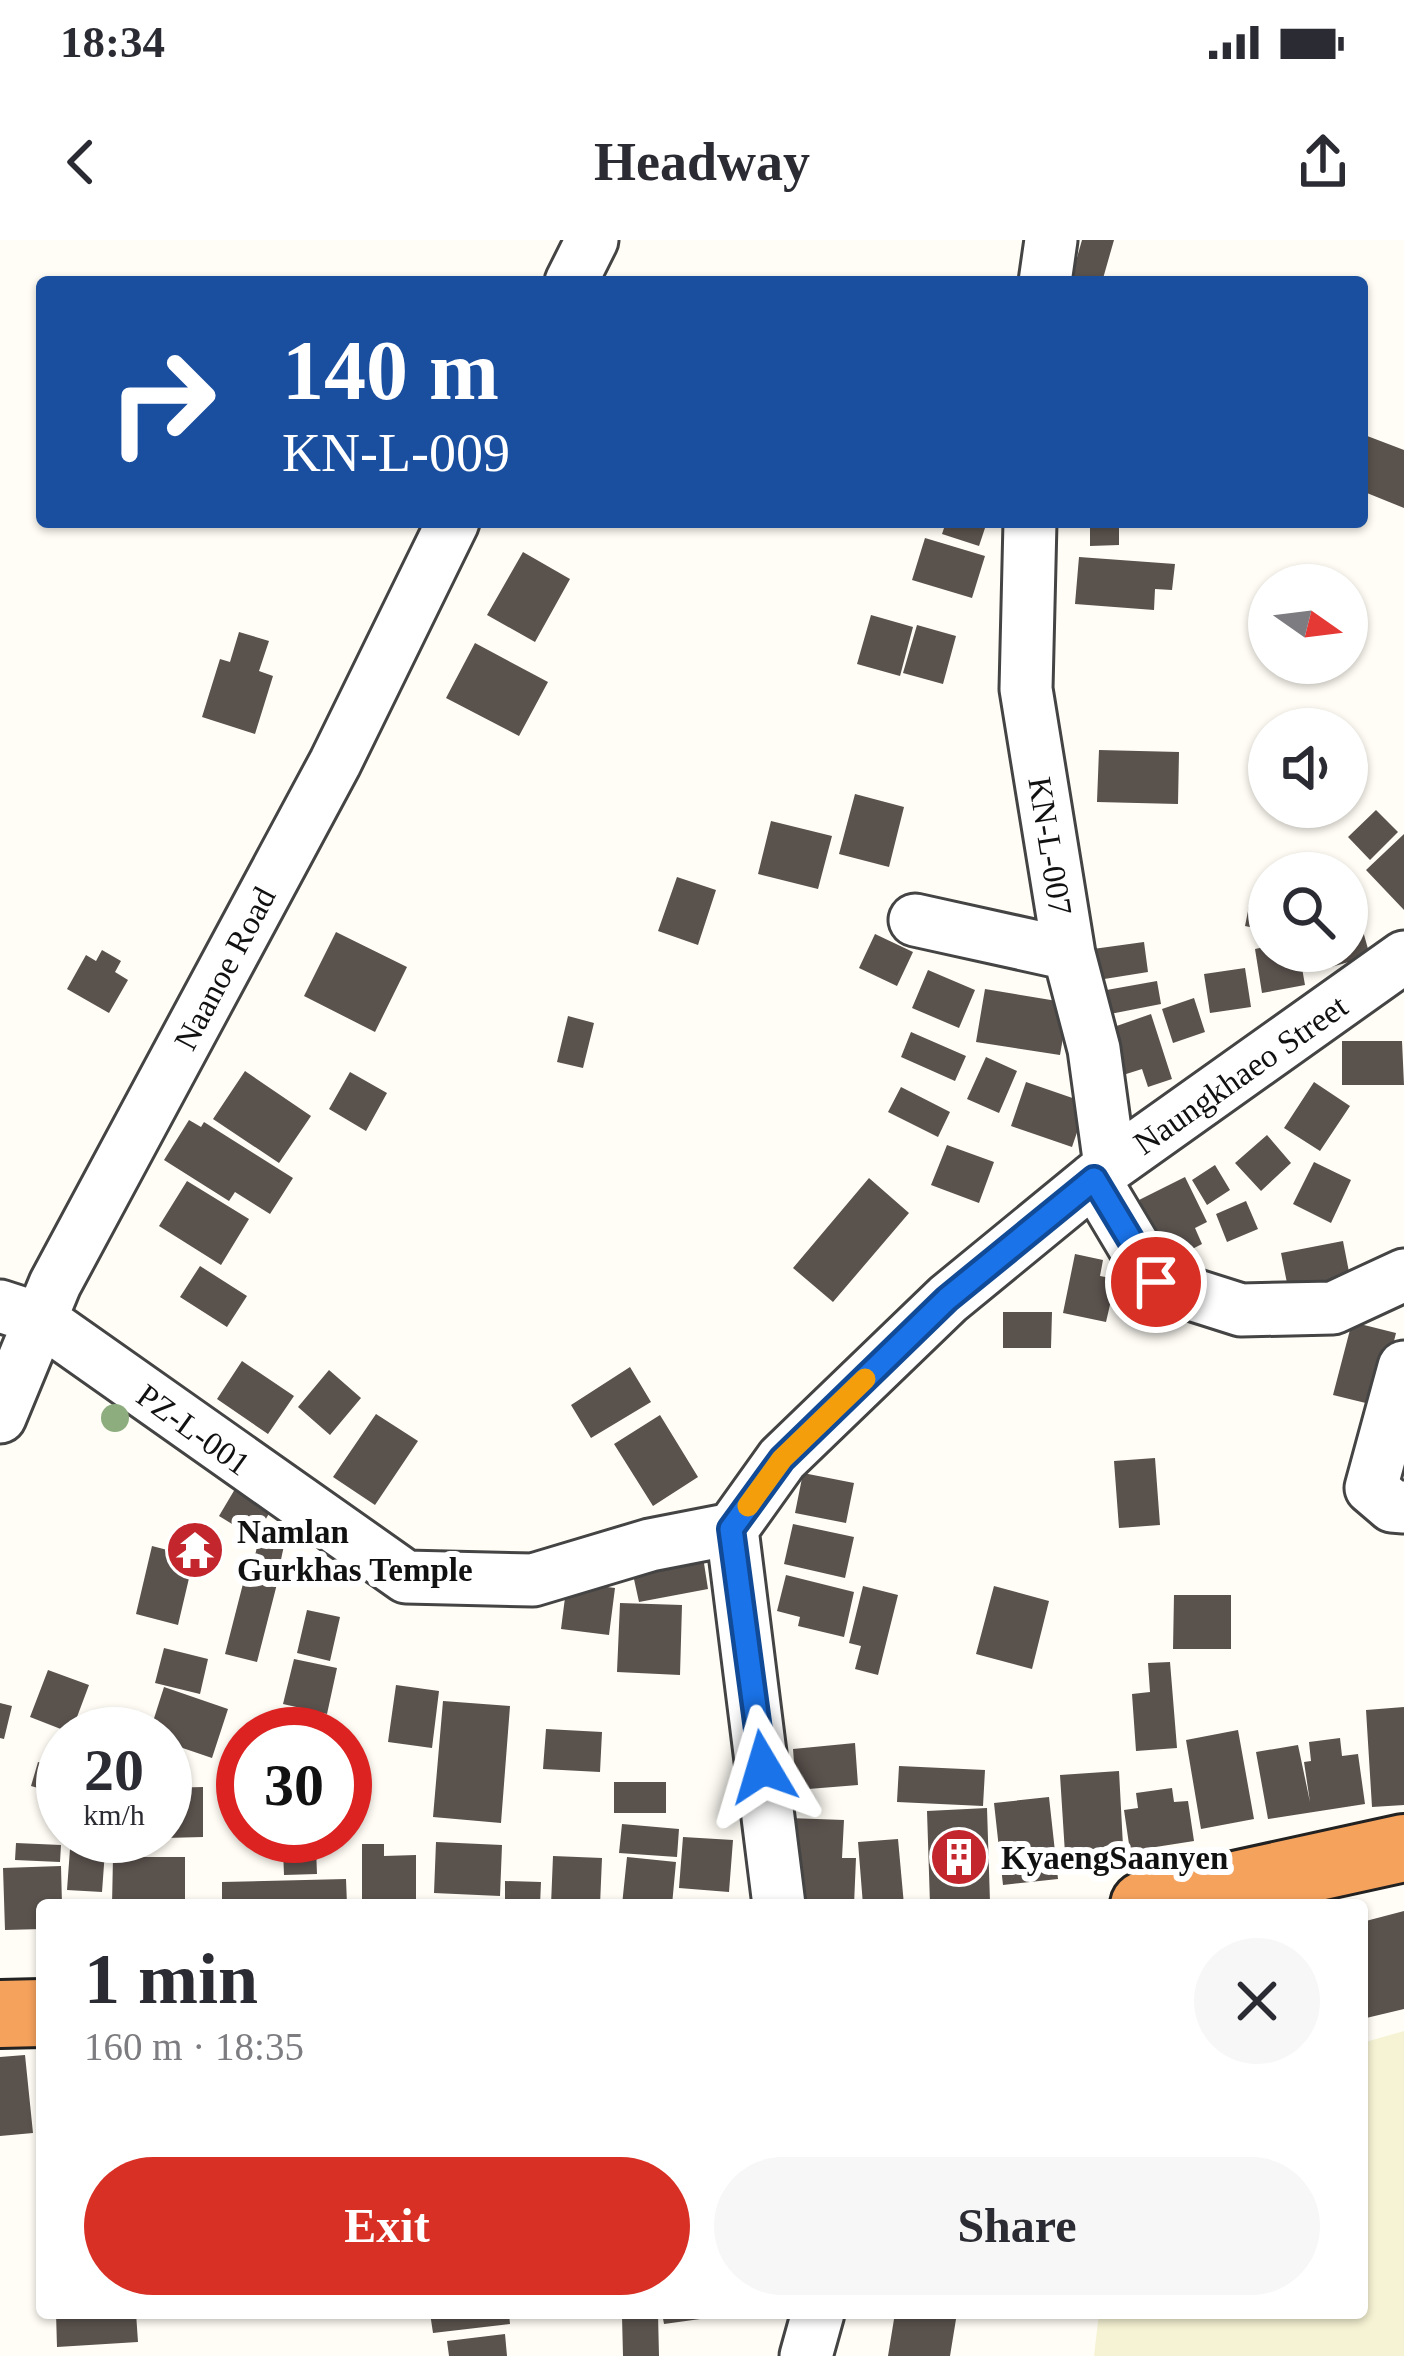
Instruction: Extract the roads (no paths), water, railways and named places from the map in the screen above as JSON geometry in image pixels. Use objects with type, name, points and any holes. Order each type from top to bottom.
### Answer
[{"type":"highway","points":[[1172,1899],[1404,1849]]},
{"type":"highway","points":[[0,2014],[36,2012]]},
{"type":"street","points":[[575,276],[592,240]]},
{"type":"street","points":[[1046,276],[1051,240]]},
{"type":"street","name":"Naanoe Road","points":[[0,1417],[20,1312],[55,1284],[335,763],[451,528]]},
{"type":"street","name":"KN-L-007","points":[[1030,528],[1026,689],[1069,954],[1094,1049],[1102,1173]]},
{"type":"street","points":[[915,920],[1069,954]]},
{"type":"street","name":"Naungkhaeo Street","points":[[731,1529],[782,1459],[931,1315],[1102,1173],[1404,957]]},
{"type":"street","points":[[1102,1173],[1156,1282],[1241,1310],[1333,1307],[1404,1275]]},
{"type":"street","name":"PZ-L-001","points":[[20,1312],[406,1577],[533,1580],[650,1545],[731,1529]]},
{"type":"street","points":[[1404,1366],[1371,1488],[1392,1506],[1404,1507]]},
{"type":"street","points":[[731,1529],[778,1899]]},
{"type":"street","points":[[806,2356],[816,2319]]},
{"type":"place","name":"Namlan Gurkhas Temple","points":[[195,1550]]},
{"type":"place","name":"KyaengSaanyen","points":[[959,1857]]}]
